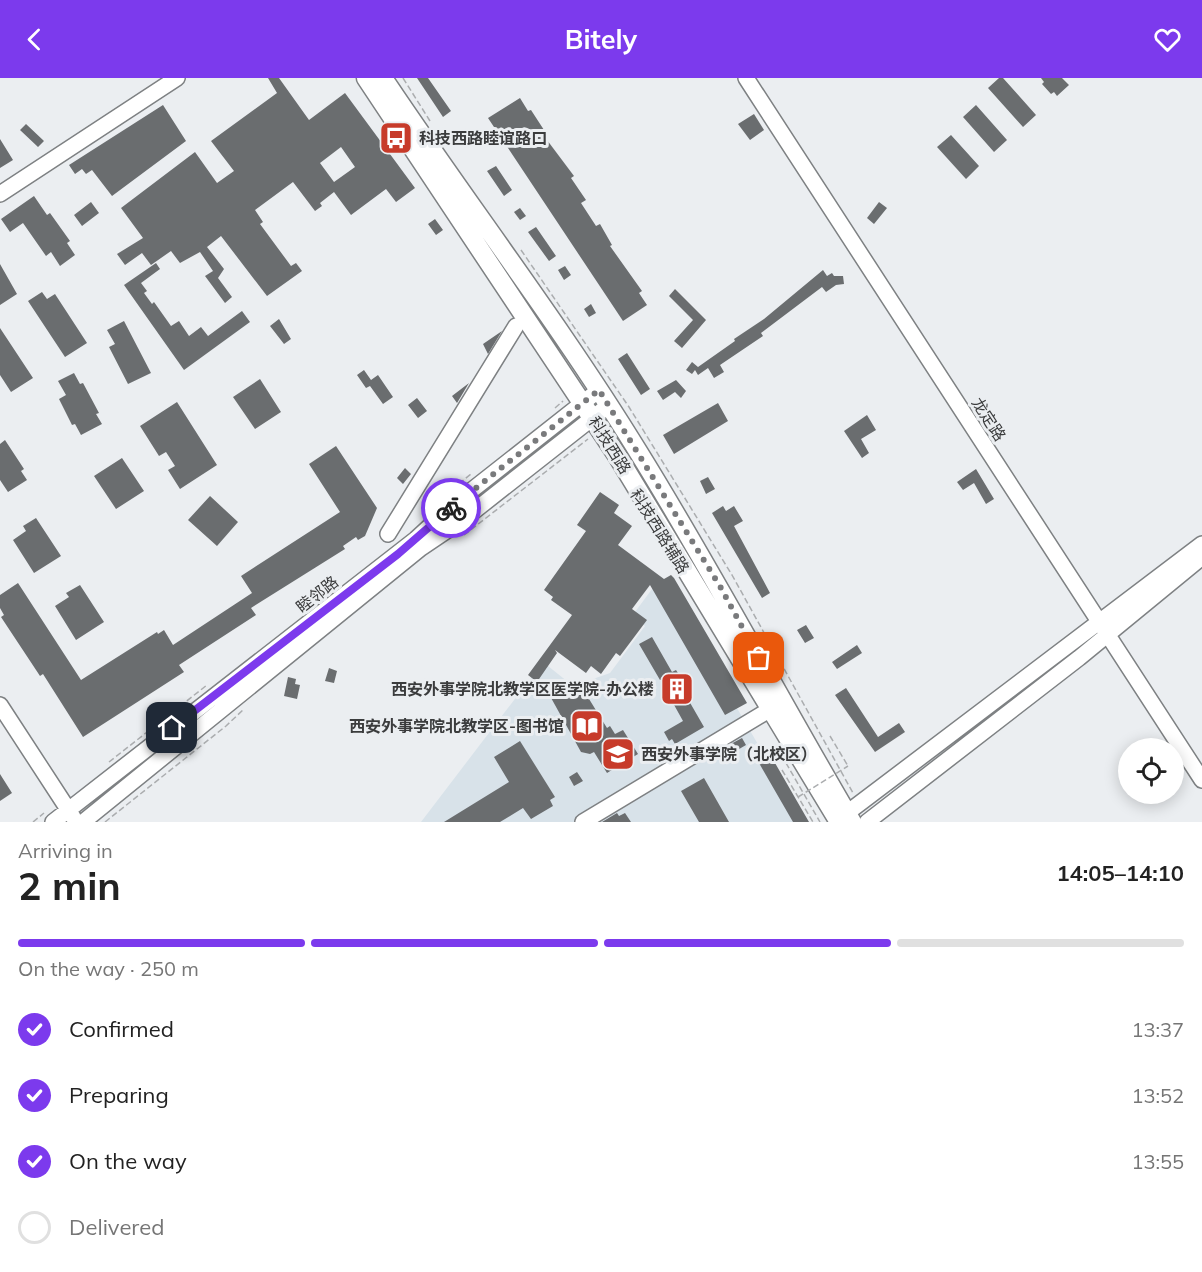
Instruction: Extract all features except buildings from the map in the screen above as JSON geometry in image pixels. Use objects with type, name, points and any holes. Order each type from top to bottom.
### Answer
[{"type":"main road","name":"科技西路","points":[[366,78],[770,710],[846,819]]},
{"type":"main road","name":"科技西路","points":[[383,78],[613,405],[730,603],[846,819]]},
{"type":"street","points":[[0,194],[177,78]]},
{"type":"street","name":"龙定路","points":[[746,78],[1202,780]]},
{"type":"street","points":[[388,534],[516,326]]},
{"type":"street","name":"睦邻路","points":[[65,818],[352,590],[584,422],[613,405]]},
{"type":"street","name":"睦邻路","points":[[83,822],[412,555],[464,519],[584,422]]},
{"type":"street","points":[[867,822],[1079,658],[1102,628],[1202,544]]},
{"type":"street","points":[[846,819],[1102,628],[1202,557]]},
{"type":"street","points":[[0,705],[65,818]]},
{"type":"street","points":[[583,822],[770,710]]},
{"type":"street","points":[[0,718],[65,818]]},
{"type":"path","points":[[460,537],[584,422]]},
{"type":"path","points":[[105,822],[226,726],[243,709]]},
{"type":"path","points":[[798,797],[848,766],[830,736]]},
{"type":"path","points":[[786,762],[820,822]]},
{"type":"path","points":[[782,770],[813,822]]},
{"type":"shaded area","name":"西安外事学院（北校区）","points":[[661,577],[803,822],[421,822],[543,662],[573,686],[610,673],[645,626],[632,616]]},
{"type":"way so far","points":[[451,508],[599,390],[639,451],[730,603],[759,658]]},
{"type":"place","name":"科技西路睦谊路口","points":[[396,138]]},
{"type":"place","name":"西安外事学院北教学区医学院-办公楼","points":[[677,689]]},
{"type":"place","name":"西安外事学院北教学区-图书馆","points":[[587,726]]},
{"type":"place","name":"西安外事学院（北校区）","points":[[618,754]]},
{"type":"route","points":[[172,728],[398,554],[451,508]]}]
